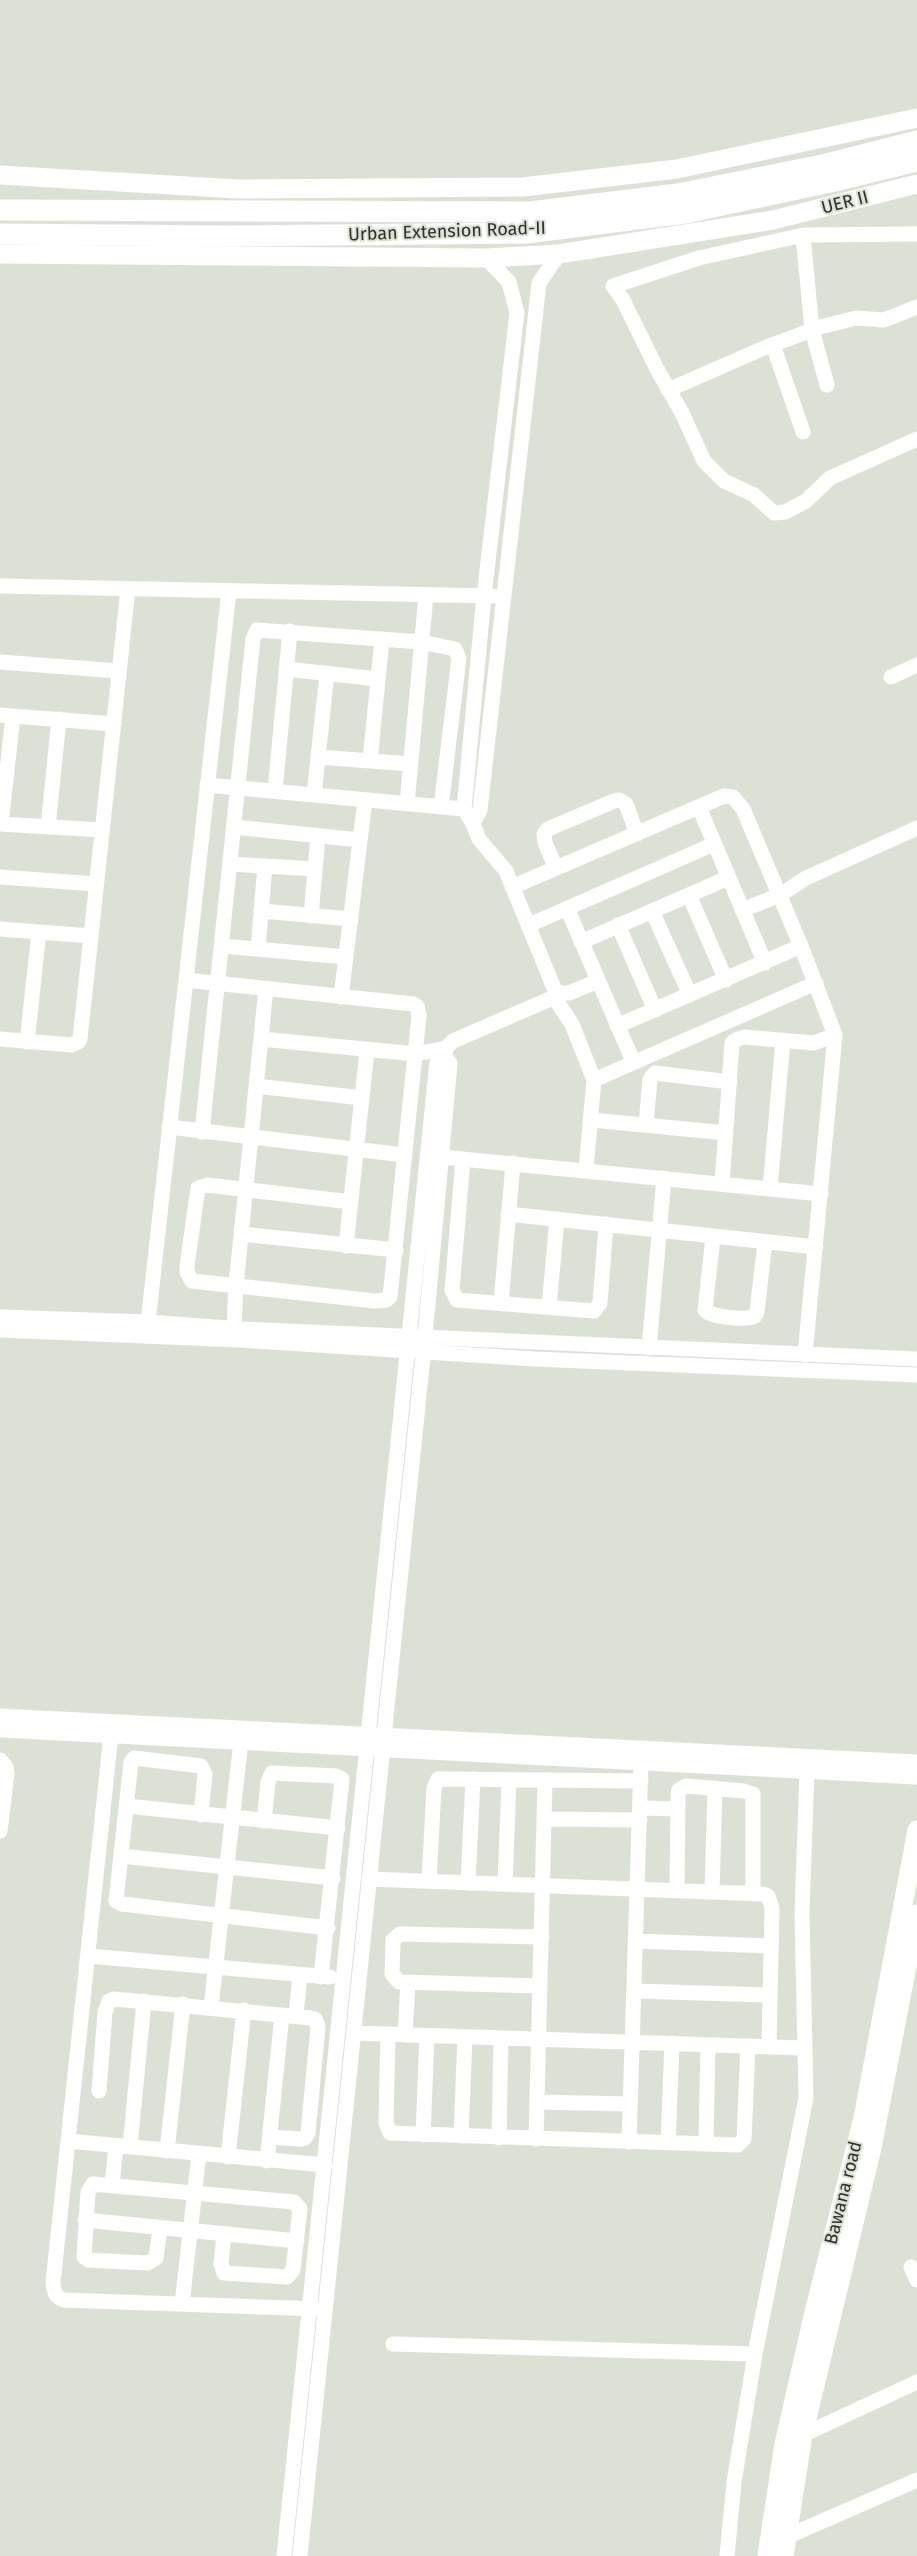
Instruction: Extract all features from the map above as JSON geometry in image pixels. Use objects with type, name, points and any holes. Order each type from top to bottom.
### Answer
[{"type":"highway","name":"Urban Extension Road-II","points":[[0,210],[530,212],[678,194],[827,164],[917,142]]},
{"type":"highway","name":"Urban Extension Road-II","points":[[0,234],[229,236],[526,233],[684,213],[917,162]]},
{"type":"highway","points":[[0,199],[18,200],[41,211]]},
{"type":"main road","points":[[0,175],[238,188],[524,187],[677,169],[917,118]]},
{"type":"main road","name":"UER II","points":[[0,255],[486,258],[559,254],[773,220],[917,184]]},
{"type":"main road","name":"Bawana road","points":[[767,2556],[784,2444],[814,2312],[863,2118],[917,1830]]},
{"type":"main road","name":"Bawana road","points":[[784,2556],[803,2435],[872,2148],[917,1915]]},
{"type":"street","points":[[917,234],[803,235],[699,258],[613,286],[623,300],[708,467],[724,481],[754,495],[774,513],[785,512],[806,502],[830,478],[917,439]]},
{"type":"street","points":[[803,235],[812,330],[827,385]]},
{"type":"street","points":[[472,824],[480,810],[502,596],[539,283],[559,254]]},
{"type":"street","points":[[486,258],[509,282],[517,313],[484,596],[464,809],[479,839],[500,863],[512,887],[529,925],[555,995],[572,1024],[594,1080],[592,1120],[586,1169]]},
{"type":"street","points":[[668,390],[812,330],[856,318],[889,319],[917,308]]},
{"type":"street","points":[[773,345],[803,432]]},
{"type":"street","points":[[0,586],[502,596]]},
{"type":"street","points":[[0,1039],[71,1045],[78,1042],[128,589]]},
{"type":"street","points":[[147,1329],[229,591]]},
{"type":"street","points":[[407,804],[426,594]]},
{"type":"street","points":[[202,1132],[254,632],[262,628],[421,642],[450,646],[458,652],[459,658],[441,807]]},
{"type":"street","points":[[276,791],[290,631]]},
{"type":"street","points":[[370,761],[382,639]]},
{"type":"street","points":[[0,662],[119,670]]},
{"type":"street","points":[[891,677],[917,665]]},
{"type":"street","points":[[286,669],[378,678]]},
{"type":"street","points":[[314,795],[327,673]]},
{"type":"street","points":[[102,830],[0,824],[6,715],[114,724]]},
{"type":"street","points":[[48,827],[59,720]]},
{"type":"street","points":[[318,757],[411,764]]},
{"type":"street","points":[[207,785],[464,809]]},
{"type":"street","points":[[512,887],[699,807],[730,796],[740,804],[801,946],[835,1035],[822,1194],[805,1355]]},
{"type":"street","points":[[341,996],[365,800]]},
{"type":"street","points":[[556,868],[545,843],[544,834],[548,829],[597,808],[614,801],[623,801],[637,834]]},
{"type":"street","points":[[699,807],[765,963]]},
{"type":"street","points":[[234,827],[360,840]]},
{"type":"street","points":[[742,910],[780,895],[806,878],[917,828]]},
{"type":"street","points":[[311,916],[318,836]]},
{"type":"street","points":[[529,925],[714,844]]},
{"type":"street","points":[[230,864],[315,869]]},
{"type":"street","points":[[258,949],[265,866]]},
{"type":"street","points":[[0,877],[96,884]]},
{"type":"street","points":[[581,942],[728,878]]},
{"type":"street","points":[[689,895],[726,980]]},
{"type":"street","points":[[567,908],[633,1061]]},
{"type":"street","points":[[262,911],[351,919]]},
{"type":"street","points":[[652,911],[690,995]]},
{"type":"street","points":[[618,925],[655,1010]]},
{"type":"street","points":[[0,929],[91,936]]},
{"type":"street","points":[[27,1042],[39,932]]},
{"type":"street","points":[[222,946],[346,957]]},
{"type":"street","points":[[617,1026],[801,946]]},
{"type":"street","points":[[186,980],[218,982],[417,1006],[419,1016],[392,1292],[390,1296],[380,1301],[192,1280],[187,1272],[187,1266],[198,1188],[207,1186],[351,1202]]},
{"type":"street","points":[[284,2556],[344,1978],[376,1741],[415,1352],[409,1336],[437,1062],[449,1044],[467,1034],[555,995],[598,981]]},
{"type":"street","points":[[594,1080],[633,1061],[816,983]]},
{"type":"street","points":[[234,1328],[236,1285],[266,988]]},
{"type":"street","points":[[722,1184],[732,1044],[734,1040],[744,1037],[814,1043],[835,1035]]},
{"type":"street","points":[[261,1039],[416,1054],[445,1052]]},
{"type":"street","points":[[770,1189],[783,1040]]},
{"type":"street","points":[[346,1246],[367,1050]]},
{"type":"street","points":[[415,1352],[425,1337],[450,1063],[445,1052]]},
{"type":"street","points":[[646,1125],[650,1079],[655,1073],[730,1082]]},
{"type":"street","points":[[256,1086],[362,1098]]},
{"type":"street","points":[[592,1120],[726,1133]]},
{"type":"street","points":[[169,1127],[404,1155]]},
{"type":"street","points":[[441,1157],[586,1169],[822,1194]]},
{"type":"street","points":[[464,1159],[452,1290],[457,1300],[589,1312],[598,1308],[606,1224]]},
{"type":"street","points":[[502,1303],[513,1163]]},
{"type":"street","points":[[650,1348],[664,1178]]},
{"type":"street","points":[[508,1214],[816,1247]]},
{"type":"street","points":[[549,1307],[556,1219]]},
{"type":"street","points":[[241,1234],[396,1250]]},
{"type":"street","points":[[713,1237],[705,1310],[712,1315],[746,1319],[755,1316],[757,1312],[765,1242]]},
{"type":"street","points":[[0,1317],[415,1352],[917,1375]]},
{"type":"street","points":[[0,1330],[234,1328],[917,1359]]},
{"type":"street","points":[[0,1716],[241,1742],[376,1741],[641,1762],[917,1777]]},
{"type":"street","points":[[112,1728],[53,2283],[54,2292],[58,2298],[64,2300],[326,2309]]},
{"type":"street","points":[[0,1730],[112,1728],[376,1741],[917,1762]]},
{"type":"street","points":[[300,2556],[370,1879],[376,1741]]},
{"type":"street","points":[[211,2007],[241,1742]]},
{"type":"street","points":[[201,1815],[205,1774],[201,1766],[197,1764],[134,1758],[131,1762],[116,1901],[122,1904],[328,1928]]},
{"type":"street","points":[[0,1760],[6,1767],[7,1773],[0,1831]]},
{"type":"street","points":[[629,2142],[641,1814],[641,1762]]},
{"type":"street","points":[[727,2556],[734,2482],[755,2354],[806,2098],[802,1913],[807,1771]]},
{"type":"street","points":[[264,1821],[268,1782],[272,1773],[336,1776],[342,1779],[328,1928],[321,1977]]},
{"type":"street","points":[[429,1881],[436,1782],[444,1778],[641,1781]]},
{"type":"street","points":[[468,1883],[473,1778]]},
{"type":"street","points":[[505,1884],[509,1780]]},
{"type":"street","points":[[536,2139],[545,1780]]},
{"type":"street","points":[[677,1890],[678,1795],[682,1787],[715,1788],[753,1794],[753,1893]]},
{"type":"street","points":[[712,1892],[715,1788]]},
{"type":"street","points":[[127,1806],[232,1819],[338,1828]]},
{"type":"street","points":[[544,1819],[641,1814],[678,1810]]},
{"type":"street","points":[[120,1856],[333,1878]]},
{"type":"street","points":[[370,1879],[763,1894],[771,1901],[769,2047]]},
{"type":"street","points":[[540,1986],[399,1982],[392,1974],[393,1940],[396,1936],[409,1934],[542,1937]]},
{"type":"street","points":[[636,1941],[771,1946]]},
{"type":"street","points":[[88,1956],[344,1978]]},
{"type":"street","points":[[267,2161],[289,2016],[300,1975]]},
{"type":"street","points":[[405,2035],[408,1982]]},
{"type":"street","points":[[634,1991],[769,1995]]},
{"type":"street","points":[[98,2092],[106,2006],[114,1999],[244,2010],[315,2019],[318,2027],[308,2134],[305,2138],[301,2139],[270,2137]]},
{"type":"street","points":[[112,2185],[123,2146],[144,2001]]},
{"type":"street","points":[[167,2151],[182,2004]]},
{"type":"street","points":[[228,2157],[244,2010]]},
{"type":"street","points":[[354,2033],[804,2048]]},
{"type":"street","points":[[388,2034],[387,2129],[395,2134],[499,2138],[738,2145],[744,2139],[748,2046]]},
{"type":"street","points":[[423,2135],[427,2036]]},
{"type":"street","points":[[461,2136],[465,2037]]},
{"type":"street","points":[[499,2138],[501,2038]]},
{"type":"street","points":[[668,2143],[672,2044]]},
{"type":"street","points":[[706,2144],[708,2045]]},
{"type":"street","points":[[537,2102],[630,2104]]},
{"type":"street","points":[[68,2141],[325,2166]]},
{"type":"street","points":[[182,2304],[199,2154]]},
{"type":"street","points":[[160,2228],[156,2258],[153,2262],[88,2260],[82,2252],[90,2186],[98,2183],[194,2194],[294,2202],[300,2209],[293,2270],[287,2278],[229,2274],[221,2269],[224,2234]]},
{"type":"street","points":[[85,2220],[297,2241]]},
{"type":"street","points":[[393,2344],[755,2354]]},
{"type":"street","points":[[784,2444],[917,2382]]},
{"type":"street","points":[[786,2537],[917,2480]]}]
